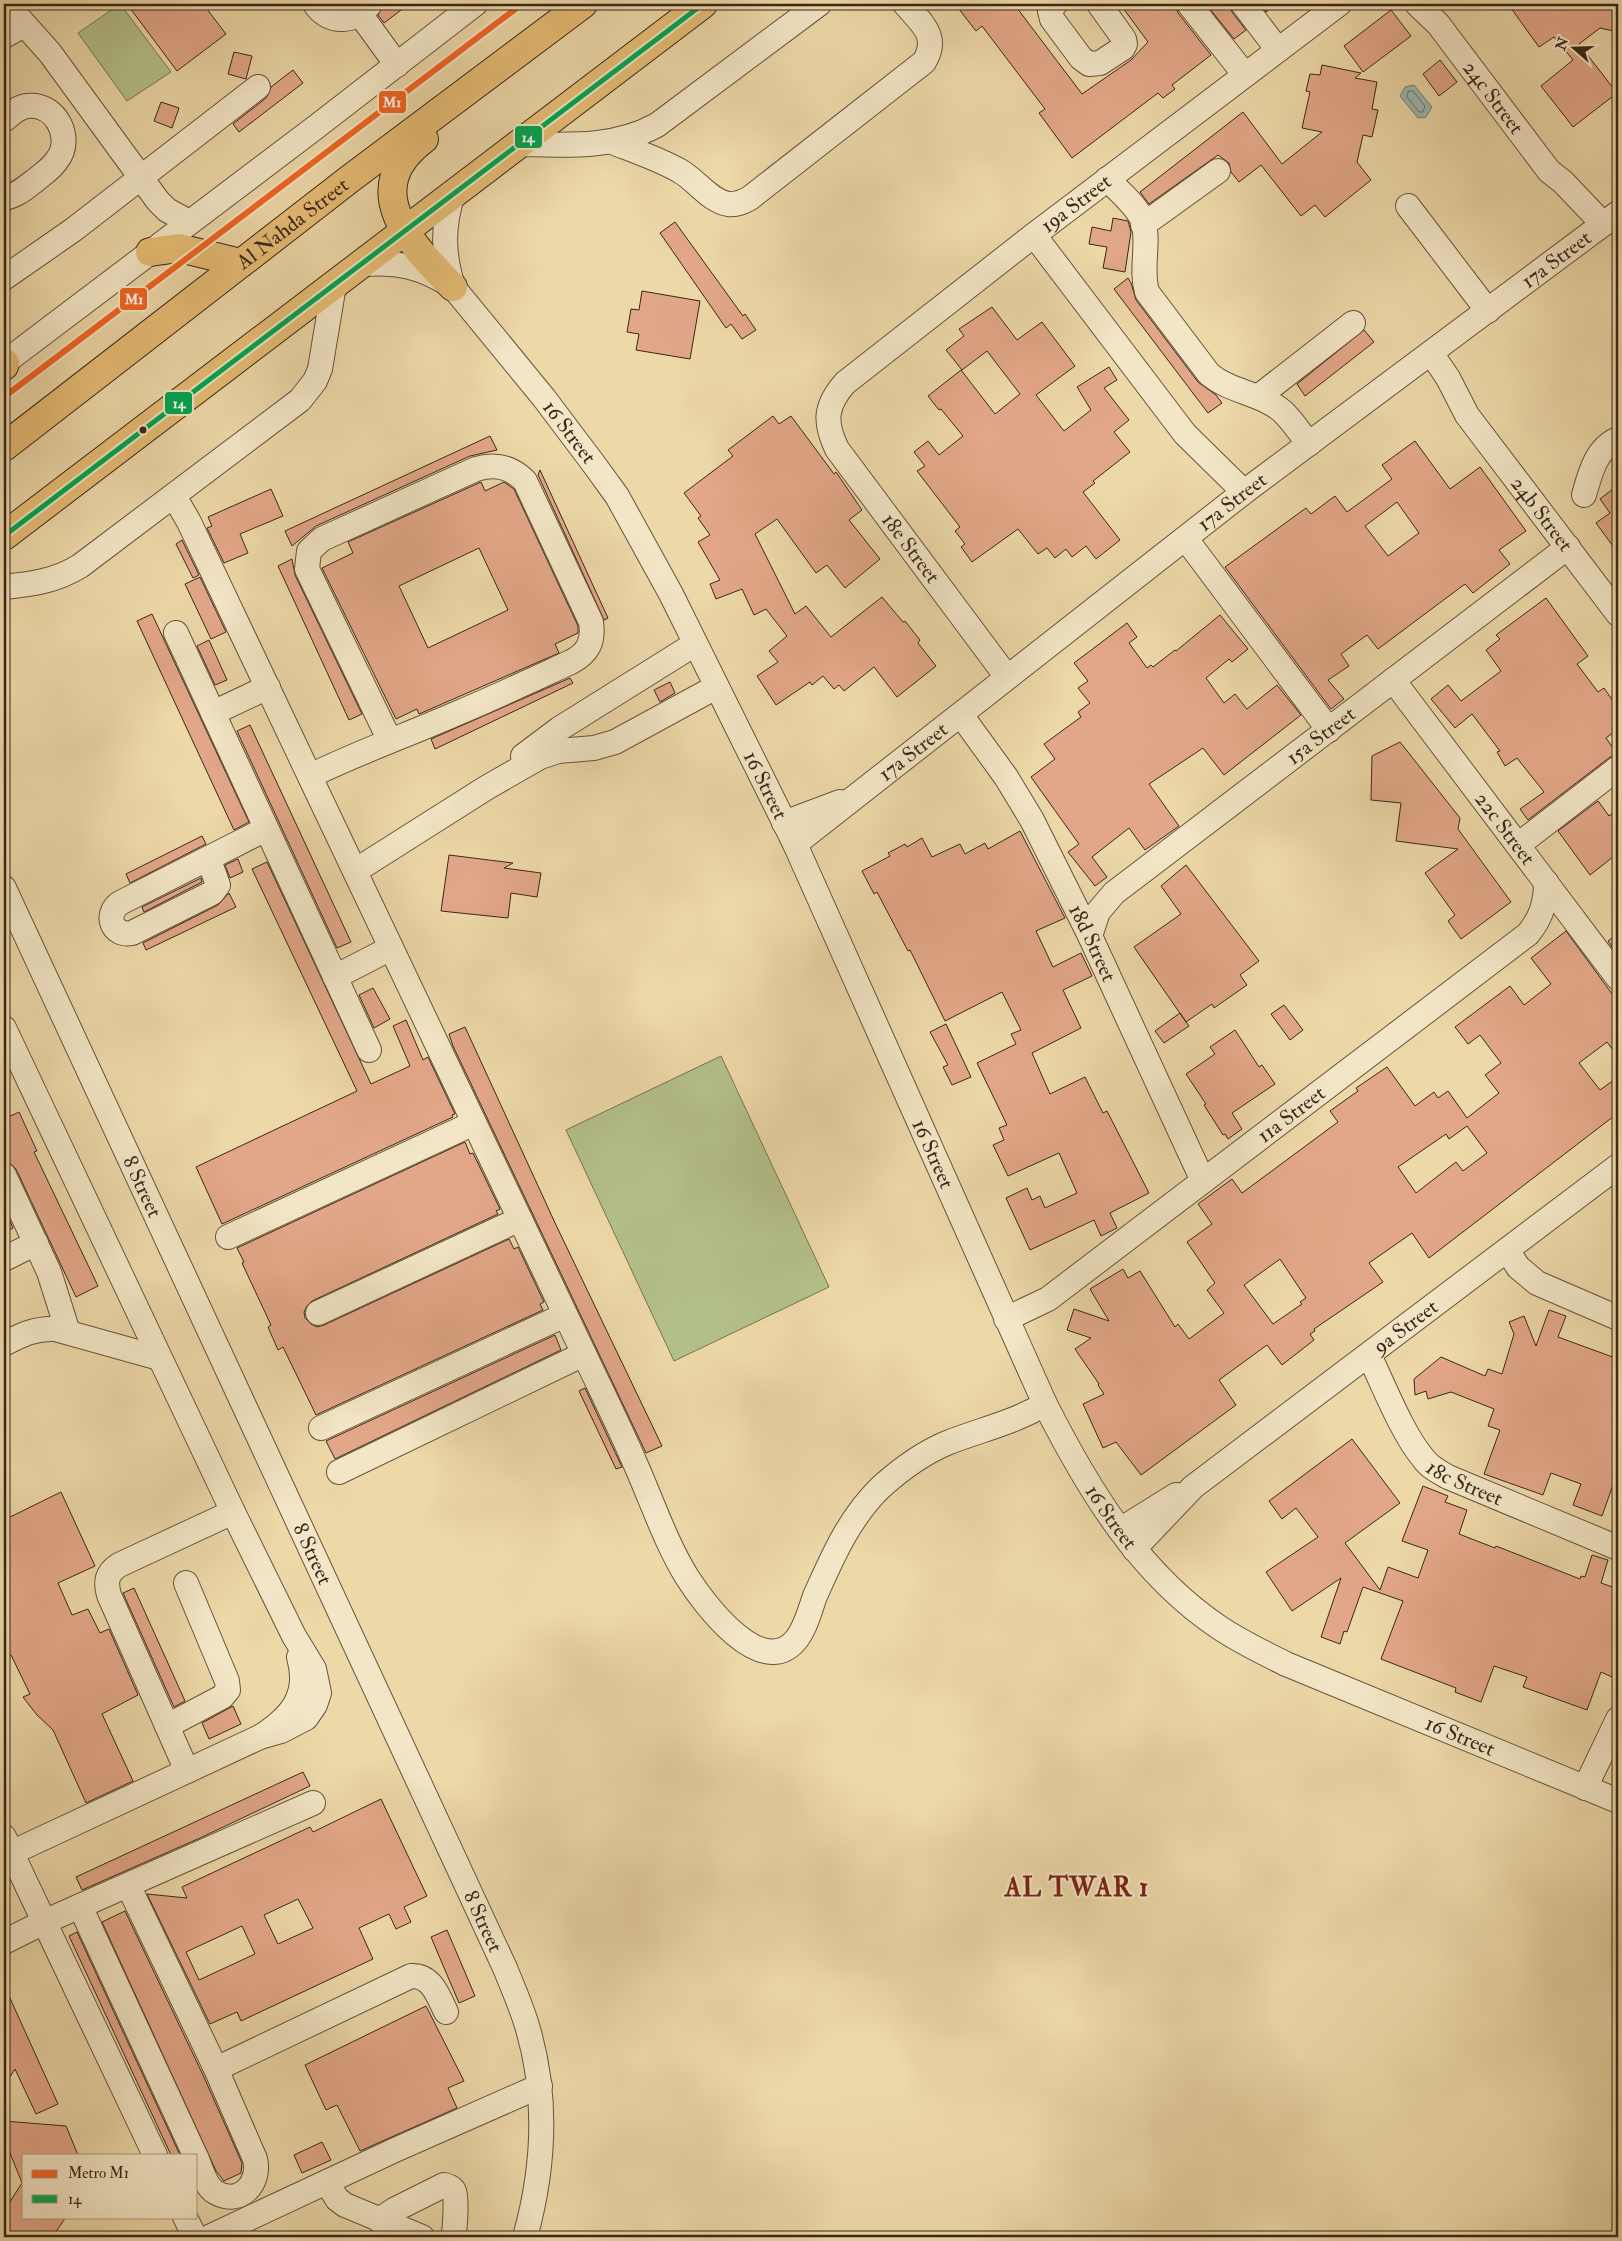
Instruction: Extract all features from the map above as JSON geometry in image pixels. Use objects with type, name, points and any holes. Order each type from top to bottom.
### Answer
[{"type":"main road","name":"Al Nahda Street","points":[[4,447],[241,263],[583,4]]},
{"type":"main road","points":[[453,287],[426,258],[395,214],[392,198],[399,168],[407,154],[419,143],[603,4]]},
{"type":"main road","points":[[664,33],[688,4]]},
{"type":"main road","points":[[4,536],[334,285],[404,229],[703,4]]},
{"type":"main road","points":[[154,249],[179,248],[241,263]]},
{"type":"street","points":[[314,4],[329,17],[339,20],[350,19],[365,9],[398,65]]},
{"type":"street","points":[[4,364],[398,65],[475,4]]},
{"type":"street","points":[[518,144],[575,145],[612,142],[642,133],[657,125],[819,4]]},
{"type":"street","points":[[1055,4],[1050,11],[1052,19],[1081,58],[1089,64],[1094,64],[1100,63],[1123,48],[1125,44],[1124,39],[1099,4]]},
{"type":"street","points":[[1190,4],[1245,75]]},
{"type":"street","points":[[1243,4],[1278,50]]},
{"type":"street","name":"19a Street","points":[[828,414],[833,397],[845,383],[1034,235],[1339,4]]},
{"type":"street","name":"24c Street","points":[[1417,4],[1434,14],[1549,170],[1603,224]]},
{"type":"street","points":[[612,142],[650,156],[695,180],[716,199],[727,204],[739,204],[750,198],[924,62],[929,53],[931,42],[929,33],[906,5]]},
{"type":"street","points":[[4,6],[38,37],[158,201],[167,210],[189,222]]},
{"type":"street","points":[[4,36],[15,30],[22,22]]},
{"type":"street","points":[[4,278],[45,250],[141,178],[258,87]]},
{"type":"street","points":[[56,118],[83,99]]},
{"type":"street","points":[[4,120],[17,110],[27,106],[38,106],[56,118],[62,128],[64,139],[63,150],[58,160],[20,192],[4,198]]},
{"type":"street","points":[[1144,225],[1218,171]]},
{"type":"street","points":[[1107,179],[1140,217],[1144,225],[1143,277],[1151,299],[1209,374],[1223,384],[1258,397],[1282,411],[1309,444]]},
{"type":"street","name":"16 Street","points":[[452,194],[447,212],[444,240],[448,269],[453,287]]},
{"type":"street","points":[[154,249],[160,231],[158,201]]},
{"type":"street","points":[[1408,206],[1488,311]]},
{"type":"street","name":"17a Street","points":[[795,844],[826,822],[852,799],[1236,499],[1603,224]]},
{"type":"street","points":[[1034,235],[1236,499]]},
{"type":"street","name":"16 Street","points":[[359,265],[379,262],[399,263],[437,276],[453,287],[544,398],[617,496],[672,594],[716,687],[795,844],[1045,1404],[1068,1450],[1134,1549],[1160,1578],[1188,1604],[1219,1627],[1252,1647],[1286,1664],[1602,1795]]},
{"type":"street","points":[[4,587],[35,584],[59,578],[80,566],[300,400],[315,381],[323,358],[334,285]]},
{"type":"street","points":[[1258,397],[1353,323]]},
{"type":"street","name":"24b Street","points":[[1424,359],[1448,378],[1467,415],[1618,614]]},
{"type":"street","name":"18e Street","points":[[828,414],[829,433],[837,449],[1007,677]]},
{"type":"street","points":[[1584,496],[1597,459],[1610,442],[1618,439]]},
{"type":"street","points":[[310,776],[571,662],[582,656],[590,646],[593,635],[591,622],[525,482],[508,468],[487,466],[476,468],[322,539],[309,551],[306,560],[307,569],[390,741]]},
{"type":"street","points":[[178,493],[189,522],[636,1464],[651,1504],[688,1578],[713,1610],[752,1648],[767,1653],[781,1651],[795,1641],[836,1549],[849,1526],[882,1487],[902,1470],[945,1444],[1015,1420],[1045,1404]]},
{"type":"street","points":[[1186,539],[1329,730]]},
{"type":"street","name":"15a Street","points":[[1090,936],[1098,912],[1114,893],[1568,547]]},
{"type":"street","points":[[176,633],[369,1050]]},
{"type":"street","points":[[486,788],[551,735],[695,644]]},
{"type":"street","name":"22c Street","points":[[1393,680],[1618,978]]},
{"type":"street","points":[[213,713],[268,687]]},
{"type":"street","points":[[355,871],[486,788],[548,753],[594,748],[615,742],[716,687]]},
{"type":"street","name":"18d Street","points":[[961,715],[1025,807],[1090,936],[1203,1181]]},
{"type":"street","points":[[1518,845],[1618,768]]},
{"type":"street","name":"17a Street","points":[[784,823],[852,799]]},
{"type":"street","points":[[209,860],[266,829]]},
{"type":"street","name":"11a Street","points":[[1006,1319],[1048,1299],[1528,934],[1535,925],[1544,905],[1546,882]]},
{"type":"street","name":"8 Street","points":[[4,888],[505,1968],[528,2028],[540,2086],[542,2142],[537,2190],[525,2237]]},
{"type":"street","points":[[335,977],[391,948]]},
{"type":"street","points":[[7,1042],[294,1636],[302,1675],[299,1698],[294,1709],[285,1719],[260,1737],[188,1772],[7,1845],[155,2154]]},
{"type":"street","points":[[228,1237],[474,1123]]},
{"type":"street","name":"9a Street","points":[[1120,1530],[1166,1501],[1193,1487],[1508,1251],[1618,1166]]},
{"type":"street","points":[[4,1175],[36,1243],[54,1287],[68,1332]]},
{"type":"street","points":[[318,1313],[520,1220]]},
{"type":"street","points":[[4,1259],[36,1243]]},
{"type":"street","points":[[1508,1251],[1518,1267],[1538,1283],[1618,1318]]},
{"type":"street","points":[[321,1428],[565,1315]]},
{"type":"street","points":[[4,1344],[29,1331],[42,1328],[68,1332],[160,1358]]},
{"type":"street","points":[[339,1472],[584,1354]]},
{"type":"street","name":"18c Street","points":[[1369,1355],[1408,1435],[1424,1459],[1435,1469],[1448,1477],[1618,1548]]},
{"type":"street","name":"9a Street","points":[[1134,1549],[1193,1487]]},
{"type":"street","points":[[188,1772],[109,1595],[107,1578],[111,1571],[119,1564],[233,1512]]},
{"type":"street","points":[[167,1726],[222,1696],[228,1690],[227,1681],[186,1583]]},
{"type":"street","points":[[1602,1795],[1618,1719]]},
{"type":"street","points":[[1602,1795],[1618,1734]]},
{"type":"street","points":[[4,1942],[44,1922],[313,1803]]},
{"type":"street","points":[[128,1885],[216,2069],[255,2159],[257,2174],[244,2193],[236,2196],[222,2195],[210,2188],[198,2161]]},
{"type":"street","points":[[80,1906],[195,2154]]},
{"type":"street","points":[[216,2069],[411,1976],[418,1975],[426,1978],[446,2012]]},
{"type":"street","points":[[209,2237],[540,2086]]},
{"type":"street","points":[[327,2182],[337,2199],[345,2205],[422,2237]]},
{"type":"street","points":[[379,2220],[444,2185],[454,2194],[453,2237]]},
{"type":"street","points":[[186,2218],[195,2237]]},
{"type":"green space","points":[[120,4],[171,72],[127,101],[78,33]]},
{"type":"green space","points":[[721,1056],[829,1287],[674,1361],[566,1130]]},
{"type":"water","points":[[1414,85],[1432,107],[1426,117],[1418,118],[1400,96],[1405,87]]},
{"type":"building","points":[[127,4],[203,4],[226,34],[177,71]]},
{"type":"building","points":[[383,4],[409,4],[384,23],[378,15]]},
{"type":"building","points":[[955,4],[1014,4],[1082,94],[1131,60],[1148,42],[1120,4],[1176,4],[1178,13],[1211,55],[1172,85],[1175,89],[1163,98],[1158,93],[1072,158],[1039,113],[1045,109],[982,26],[976,31]]},
{"type":"building","points":[[1206,4],[1230,4],[1232,12],[1246,30],[1234,39]]},
{"type":"building","points":[[1260,4],[1276,4],[1266,12]]},
{"type":"building","points":[[1508,4],[1593,4],[1597,10],[1606,4],[1618,4],[1618,32],[1600,28],[1579,44],[1617,93],[1573,127],[1541,86],[1573,60],[1554,37],[1539,47]]},
{"type":"building","points":[[1391,10],[1411,36],[1363,72],[1344,46]]},
{"type":"building","points":[[234,52],[252,56],[246,79],[228,74]]},
{"type":"building","points":[[1440,60],[1457,82],[1439,96],[1423,74]]},
{"type":"building","points":[[1322,65],[1361,73],[1355,78],[1377,82],[1372,109],[1378,110],[1372,137],[1363,135],[1357,162],[1371,180],[1325,217],[1315,205],[1301,216],[1261,165],[1239,182],[1231,172],[1229,163],[1218,155],[1149,204],[1140,192],[1243,112],[1282,164],[1322,132],[1302,128],[1310,92],[1306,91],[1310,74],[1320,75]]},
{"type":"building","points":[[293,70],[303,83],[239,132],[233,124],[266,98],[271,87]]},
{"type":"building","points":[[161,102],[179,108],[172,128],[154,121]]},
{"type":"building","points":[[1113,218],[1128,221],[1131,232],[1125,272],[1103,268],[1107,247],[1089,244],[1092,227],[1111,231]]},
{"type":"building","points":[[675,222],[743,316],[745,314],[756,330],[742,339],[731,324],[726,328],[660,233]]},
{"type":"building","points":[[1128,278],[1136,300],[1198,382],[1216,395],[1222,403],[1208,413],[1114,289]]},
{"type":"building","points":[[642,291],[700,301],[690,359],[636,350],[639,334],[627,332],[631,309],[639,310]]},
{"type":"building","points":[[992,307],[1017,340],[1042,322],[1075,366],[1036,395],[1064,431],[1091,410],[1077,387],[1109,367],[1117,380],[1104,388],[1129,420],[1114,432],[1130,452],[1093,481],[1095,483],[1083,492],[1120,540],[1096,559],[1086,546],[1072,557],[1066,549],[1055,558],[1047,548],[1038,554],[1018,529],[972,562],[961,547],[965,544],[955,531],[960,527],[917,471],[925,466],[914,452],[928,441],[939,455],[963,436],[928,396],[961,370],[995,414],[1020,394],[987,351],[962,370],[946,350],[964,336],[959,329]]},
{"type":"building","points":[[1364,330],[1374,342],[1305,396],[1297,384]]},
{"type":"building","points":[[773,416],[779,424],[791,416],[834,474],[836,472],[862,510],[849,520],[880,559],[845,588],[827,565],[816,573],[777,519],[755,534],[795,614],[806,606],[831,637],[882,597],[903,622],[905,621],[920,640],[918,643],[936,666],[897,697],[874,667],[844,691],[839,685],[834,689],[823,676],[812,685],[810,682],[776,705],[757,676],[778,662],[769,651],[787,636],[766,609],[754,615],[742,589],[716,599],[710,584],[720,580],[698,542],[710,535],[698,518],[701,516],[684,493],[733,456],[728,450]]},
{"type":"building","points":[[490,436],[497,450],[470,456],[316,526],[292,546],[285,531]]},
{"type":"building","points":[[1415,441],[1450,489],[1480,467],[1526,531],[1499,550],[1510,564],[1473,593],[1465,584],[1378,649],[1367,635],[1341,654],[1349,666],[1328,680],[1344,699],[1331,709],[1225,567],[1306,508],[1311,514],[1335,496],[1347,512],[1392,479],[1382,465]],"holes":[[[1397,502],[1419,533],[1388,556],[1365,526]]]},
{"type":"building","points":[[540,470],[608,618],[604,620],[538,475]]},
{"type":"building","points":[[481,482],[485,491],[504,482],[514,489],[578,626],[578,633],[555,644],[559,653],[419,714],[417,709],[396,719],[322,568],[353,553],[348,542]],"holes":[[[479,548],[508,610],[428,648],[399,586]]]},
{"type":"building","points":[[1618,485],[1618,553],[1596,523],[1610,513],[1600,499]]},
{"type":"building","points":[[271,489],[283,516],[240,534],[248,553],[224,563],[207,528],[212,526],[208,517]]},
{"type":"building","points":[[182,540],[199,575],[193,578],[176,544]]},
{"type":"building","points":[[292,559],[295,575],[362,714],[349,720],[278,566]]},
{"type":"building","points":[[200,577],[226,632],[211,639],[185,584]]},
{"type":"building","points":[[1546,598],[1588,656],[1577,664],[1598,692],[1604,688],[1618,708],[1618,729],[1606,738],[1618,755],[1610,757],[1528,820],[1520,809],[1544,792],[1517,758],[1505,766],[1497,752],[1500,751],[1472,714],[1455,728],[1431,699],[1448,685],[1461,701],[1501,671],[1486,650],[1500,639],[1496,635]]},
{"type":"building","points":[[152,614],[249,822],[234,830],[137,621]]},
{"type":"building","points":[[1220,615],[1248,649],[1232,662],[1229,659],[1206,678],[1224,703],[1235,694],[1247,709],[1277,685],[1301,715],[1224,775],[1203,748],[1149,784],[1179,826],[1145,850],[1129,828],[1092,857],[1107,877],[1095,886],[1068,852],[1079,844],[1031,777],[1055,759],[1044,744],[1081,717],[1078,712],[1090,703],[1078,688],[1088,681],[1074,663],[1127,623],[1137,637],[1129,643],[1147,668],[1151,665],[1153,667]]},
{"type":"building","points":[[209,640],[227,680],[215,685],[197,646]]},
{"type":"building","points":[[570,678],[573,683],[435,749],[431,739]]},
{"type":"building","points":[[670,682],[675,693],[660,702],[654,690]]},
{"type":"building","points":[[250,725],[351,942],[337,948],[237,731]]},
{"type":"building","points":[[1400,742],[1460,818],[1458,829],[1511,902],[1461,939],[1448,921],[1455,915],[1425,873],[1458,849],[1396,841],[1401,803],[1371,800],[1372,756]]},
{"type":"building","points":[[1598,801],[1609,816],[1618,809],[1618,853],[1590,875],[1558,831]]},
{"type":"building","points":[[1020,831],[1065,918],[1036,931],[1053,967],[1081,953],[1092,976],[1063,990],[1081,1028],[1032,1053],[1050,1094],[1085,1077],[1103,1113],[1107,1111],[1149,1193],[1110,1213],[1117,1228],[1101,1236],[1094,1220],[1030,1250],[1006,1198],[1027,1188],[1032,1200],[1040,1196],[1045,1208],[1077,1193],[1059,1153],[1008,1176],[993,1145],[1004,1140],[999,1128],[1007,1125],[977,1063],[1016,1044],[1011,1034],[1021,1030],[1002,992],[945,1021],[910,950],[908,951],[877,892],[874,894],[862,871],[890,856],[888,853],[905,844],[907,847],[922,838],[932,857],[960,844],[965,854],[985,843],[988,849]]},
{"type":"building","points":[[202,836],[206,844],[130,883],[126,874]]},
{"type":"building","points":[[449,855],[513,863],[504,868],[541,873],[537,897],[511,893],[508,918],[441,911]]},
{"type":"building","points":[[238,859],[243,872],[230,878],[225,865]]},
{"type":"building","points":[[267,862],[371,1084],[410,1066],[393,1026],[406,1020],[423,1060],[428,1057],[455,1114],[452,1115],[453,1117],[222,1224],[196,1167],[357,1091],[252,869]]},
{"type":"building","points":[[1186,865],[1259,961],[1240,975],[1247,985],[1214,1008],[1212,1004],[1186,1022],[1134,947],[1181,914],[1161,886]]},
{"type":"building","points":[[201,878],[202,882],[144,912],[142,907]]},
{"type":"building","points":[[229,893],[236,907],[146,950],[143,943],[218,905]]},
{"type":"building","points":[[1566,931],[1618,1002],[1618,1057],[1607,1042],[1579,1063],[1600,1090],[1618,1077],[1618,1113],[1429,1258],[1412,1233],[1369,1263],[1383,1282],[1314,1329],[1315,1331],[1310,1334],[1314,1340],[1282,1365],[1267,1345],[1219,1380],[1236,1405],[1141,1475],[1116,1442],[1103,1448],[1083,1404],[1104,1394],[1075,1349],[1091,1338],[1067,1330],[1074,1309],[1109,1321],[1090,1289],[1123,1269],[1128,1278],[1140,1271],[1175,1327],[1178,1324],[1189,1339],[1224,1313],[1207,1290],[1215,1283],[1187,1242],[1212,1224],[1198,1204],[1232,1179],[1242,1193],[1338,1122],[1330,1111],[1358,1091],[1356,1088],[1387,1067],[1415,1106],[1434,1092],[1438,1098],[1448,1091],[1467,1118],[1499,1093],[1485,1075],[1501,1063],[1480,1035],[1468,1044],[1455,1027],[1510,986],[1524,1005],[1551,984],[1531,958]],"holes":[[[1467,1126],[1487,1153],[1463,1171],[1456,1162],[1416,1193],[1398,1167],[1446,1134],[1449,1139]],[[1280,1259],[1306,1298],[1300,1302],[1302,1304],[1273,1324],[1244,1285]]]},
{"type":"building","points":[[1618,933],[1618,956],[1608,941]]},
{"type":"building","points":[[373,988],[390,1019],[374,1028],[359,995]]},
{"type":"building","points":[[1284,1005],[1303,1030],[1290,1040],[1271,1014]]},
{"type":"building","points":[[1180,1013],[1189,1026],[1164,1043],[1155,1031]]},
{"type":"building","points":[[946,1024],[971,1077],[952,1085],[943,1067],[948,1065],[930,1032]]},
{"type":"building","points":[[465,1027],[556,1225],[662,1446],[646,1453],[453,1046],[449,1034]]},
{"type":"building","points":[[1235,1030],[1259,1067],[1262,1065],[1275,1084],[1232,1113],[1242,1129],[1228,1139],[1225,1134],[1223,1135],[1204,1105],[1206,1104],[1186,1074],[1215,1054],[1210,1047]]},
{"type":"building","points":[[19,1112],[37,1151],[34,1152],[98,1286],[76,1297],[16,1169],[11,1164],[4,1162],[4,1119]]},
{"type":"building","points":[[465,1142],[470,1154],[473,1153],[500,1209],[496,1211],[498,1214],[312,1301],[304,1312],[305,1318],[317,1327],[324,1325],[509,1239],[514,1249],[518,1247],[544,1302],[540,1304],[543,1310],[316,1415],[283,1347],[278,1350],[268,1327],[271,1325],[237,1248]]},
{"type":"building","points":[[4,1207],[13,1228],[4,1233]]},
{"type":"building","points":[[1549,1310],[1566,1316],[1558,1337],[1618,1359],[1618,1484],[1614,1482],[1602,1516],[1573,1505],[1581,1484],[1551,1473],[1543,1495],[1484,1474],[1500,1430],[1488,1426],[1494,1409],[1451,1392],[1428,1399],[1426,1391],[1415,1395],[1414,1379],[1441,1357],[1485,1376],[1488,1369],[1502,1374],[1514,1334],[1509,1322],[1524,1316],[1536,1346]]},
{"type":"building","points":[[555,1335],[561,1350],[335,1459],[326,1441]]},
{"type":"building","points":[[585,1388],[622,1467],[616,1469],[579,1391]]},
{"type":"building","points":[[1352,1439],[1400,1503],[1345,1543],[1380,1590],[1388,1567],[1418,1578],[1428,1550],[1402,1541],[1423,1486],[1448,1496],[1445,1502],[1467,1510],[1459,1534],[1495,1548],[1496,1546],[1580,1579],[1581,1576],[1585,1577],[1592,1555],[1608,1560],[1601,1583],[1618,1589],[1618,1660],[1612,1677],[1601,1672],[1587,1710],[1523,1687],[1527,1677],[1494,1666],[1481,1702],[1455,1692],[1456,1688],[1381,1659],[1403,1601],[1363,1587],[1347,1632],[1344,1631],[1340,1644],[1321,1637],[1341,1578],[1292,1611],[1266,1572],[1318,1537],[1296,1508],[1282,1519],[1269,1501]]},
{"type":"building","points":[[61,1492],[95,1566],[58,1583],[72,1615],[88,1609],[100,1633],[109,1629],[138,1695],[102,1714],[133,1781],[86,1803],[53,1730],[37,1715],[23,1697],[30,1694],[11,1655],[4,1657],[4,1520]]},
{"type":"building","points":[[134,1588],[185,1701],[174,1707],[123,1593]]},
{"type":"building","points":[[233,1706],[241,1724],[209,1739],[202,1723]]},
{"type":"building","points":[[303,1772],[310,1786],[200,1838],[82,1890],[76,1877]]},
{"type":"building","points":[[381,1799],[427,1896],[404,1907],[411,1922],[396,1929],[389,1914],[359,1928],[373,1959],[241,2021],[237,2012],[210,2024],[147,1894],[187,1898],[182,1887],[310,1827],[313,1832]],"holes":[[[298,1899],[313,1928],[278,1944],[264,1915]],[[242,1926],[255,1954],[199,1980],[186,1952]]]},
{"type":"building","points":[[125,1911],[203,2075],[242,2163],[241,2173],[224,2181],[216,2171],[102,1922]]},
{"type":"building","points":[[447,1930],[475,1996],[459,2003],[431,1937]]},
{"type":"building","points":[[77,1932],[180,2154],[171,2154],[69,1936]]},
{"type":"building","points":[[4,1985],[58,2104],[36,2114],[15,2069],[4,2086]]},
{"type":"building","points":[[426,2006],[464,2081],[448,2088],[457,2108],[360,2151],[337,2105],[326,2110],[305,2065]]},
{"type":"building","points":[[4,2121],[66,2126],[78,2154],[22,2154],[22,2183],[10,2153],[4,2153]]},
{"type":"building","points":[[322,2142],[331,2160],[302,2173],[294,2155]]},
{"type":"building","points":[[22,2183],[22,2218],[65,2218],[53,2236],[4,2237],[4,2211]]},
{"type":"metro line","name":"M1","points":[[4,397],[522,4]]},
{"type":"transit line","name":"14","points":[[4,536],[703,4]]},
{"type":"district","name":"AL TWAR 1","points":[[1077,1887]]}]
